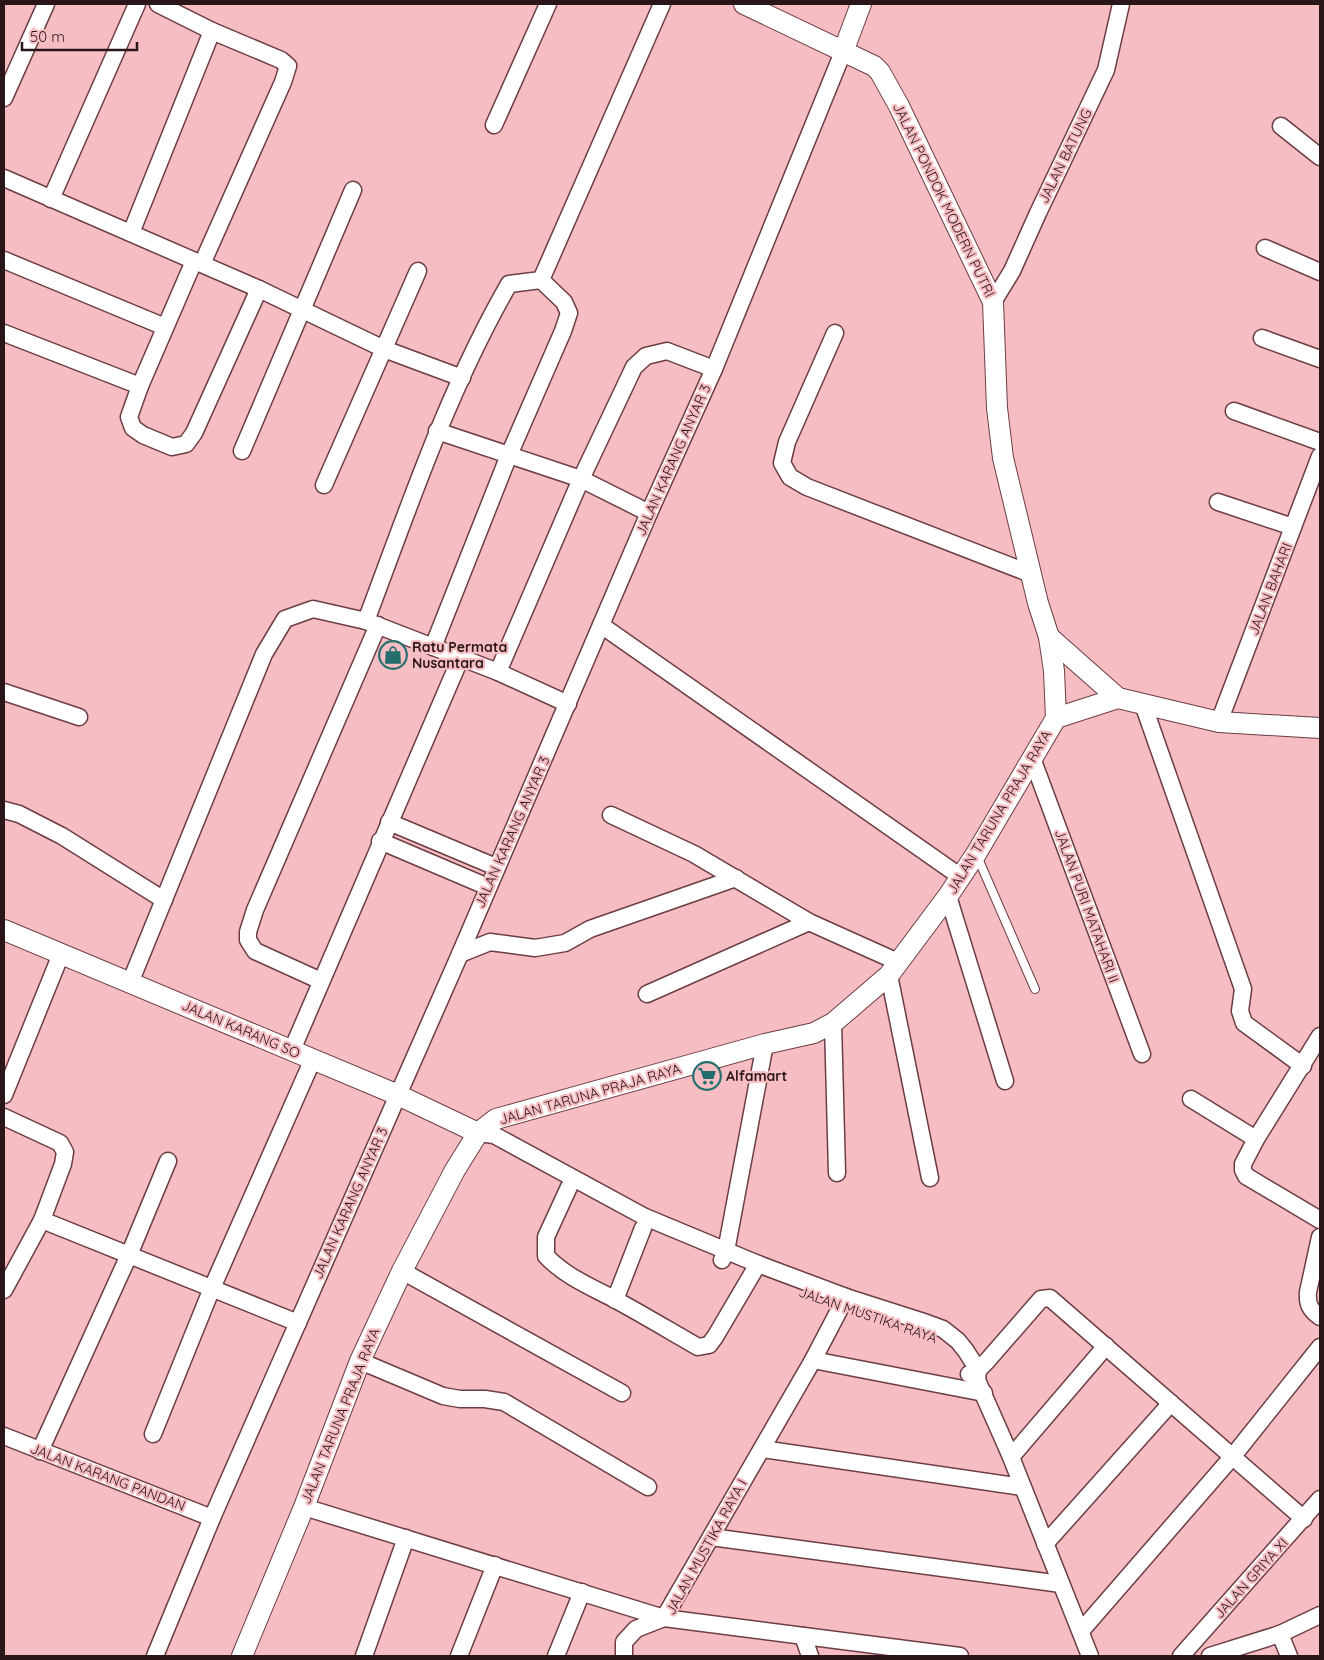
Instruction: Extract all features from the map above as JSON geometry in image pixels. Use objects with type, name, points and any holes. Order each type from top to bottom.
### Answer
[{"type":"street","points":[[4,98],[46,4]]},
{"type":"street","points":[[52,199],[137,4]]},
{"type":"street","points":[[159,4],[212,31],[281,60],[288,66],[283,82],[198,262],[165,327],[129,417],[132,428],[143,435],[172,447],[186,444],[194,433],[259,289]]},
{"type":"street","points":[[494,125],[548,4]]},
{"type":"street","points":[[541,280],[662,4]]},
{"type":"street","name":"JALAN PONDOK MODERN PUTRI","points":[[744,4],[874,66],[883,77],[900,106],[993,302],[998,408],[1003,458],[1038,603],[1049,637],[1054,671],[1056,718]]},
{"type":"street","name":"JALAN KARANG ANYAR 3","points":[[155,1656],[212,1518],[460,954],[649,513],[714,369],[861,4]]},
{"type":"street","name":"JALAN BATUNG","points":[[993,302],[1012,271],[1106,70],[1121,4]]},
{"type":"street","points":[[131,233],[212,31]]},
{"type":"street","points":[[1281,126],[1320,157]]},
{"type":"street","points":[[4,178],[259,289],[384,349],[462,378]]},
{"type":"street","points":[[242,451],[353,190]]},
{"type":"street","points":[[1265,248],[1320,272]]},
{"type":"street","points":[[4,260],[165,327]]},
{"type":"street","points":[[324,485],[418,271]]},
{"type":"street","points":[[321,981],[255,951],[248,940],[248,932],[255,910],[372,623],[437,431],[486,324],[509,284],[541,280]]},
{"type":"street","points":[[433,647],[508,455],[569,314],[564,302],[541,280]]},
{"type":"street","points":[[4,333],[140,386]]},
{"type":"street","points":[[835,333],[787,442],[782,463],[790,477],[807,487],[1031,574]]},
{"type":"street","points":[[1262,338],[1320,359]]},
{"type":"street","points":[[498,672],[580,479],[634,367],[646,356],[667,351],[714,369]]},
{"type":"street","points":[[1234,411],[1320,442]]},
{"type":"street","points":[[437,431],[580,479],[649,513]]},
{"type":"street","name":"JALAN BAHARI","points":[[1219,722],[1320,456]]},
{"type":"street","points":[[1218,502],[1293,527]]},
{"type":"street","points":[[130,983],[264,654],[285,619],[313,609],[372,623],[498,672],[568,704]]},
{"type":"street","points":[[602,625],[961,877]]},
{"type":"street","points":[[1049,637],[1118,698],[1219,722],[1320,728]]},
{"type":"street","points":[[292,1050],[380,841],[461,657]]},
{"type":"street","points":[[4,692],[79,717]]},
{"type":"street","name":"JALAN TARUNA PRAJA RAYA","points":[[242,1656],[304,1506],[360,1361],[402,1271],[455,1170],[478,1133],[496,1119],[765,1044],[814,1033],[833,1023],[894,968],[948,896],[976,854],[1056,718],[1118,698]]},
{"type":"street","points":[[1143,704],[1243,989],[1240,1011],[1244,1023],[1303,1066]]},
{"type":"street","name":"JALAN PURI MATAHARI II","points":[[1032,758],[1142,1054]]},
{"type":"street","points":[[4,810],[19,814],[62,836],[164,900]]},
{"type":"street","points":[[611,815],[694,854],[809,922],[894,968],[930,1178]]},
{"type":"street","points":[[390,822],[496,867]]},
{"type":"street","points":[[380,841],[488,887]]},
{"type":"street","points":[[460,954],[490,942],[536,948],[565,943],[590,929],[736,878]]},
{"type":"street","points":[[948,896],[1005,1081]]},
{"type":"street","points":[[647,994],[809,922]]},
{"type":"street","name":"JALAN KARANG SO","points":[[4,930],[398,1095],[478,1133]]},
{"type":"street","points":[[4,1095],[61,954]]},
{"type":"street","points":[[833,1023],[837,1173]]},
{"type":"street","points":[[1318,1214],[1246,1176],[1243,1164],[1256,1139],[1320,1036]]},
{"type":"street","points":[[724,1256],[765,1044]]},
{"type":"street","points":[[153,1434],[212,1288],[313,1059]]},
{"type":"street","points":[[1191,1099],[1256,1139]]},
{"type":"street","points":[[4,1117],[60,1143],[66,1152],[42,1220],[4,1290]]},
{"type":"street","name":"JALAN MUSTIKA RAYA","points":[[478,1133],[488,1142],[643,1228],[724,1256],[844,1302],[921,1321],[943,1329],[958,1341],[1011,1457],[1090,1656]]},
{"type":"street","name":"JALAN MUSTIKA RAYA","points":[[478,1133],[494,1135],[645,1217],[724,1256]]},
{"type":"street","points":[[40,1451],[129,1255],[168,1161]]},
{"type":"street","points":[[569,1187],[546,1237],[546,1256],[558,1269],[698,1347],[709,1345],[715,1337],[756,1269]]},
{"type":"street","points":[[42,1220],[298,1323]]},
{"type":"street","points":[[615,1300],[643,1228]]},
{"type":"street","points":[[1320,1237],[1307,1301],[1309,1307],[1320,1318]]},
{"type":"street","points":[[402,1271],[622,1393]]},
{"type":"street","points":[[813,1360],[977,1379],[988,1361],[1041,1299],[1050,1298],[1304,1519]]},
{"type":"street","name":"JALAN MUSTIKA RAYA I","points":[[844,1302],[813,1360],[664,1618],[803,1636],[898,1652],[960,1656]]},
{"type":"street","points":[[1011,1457],[1106,1346]]},
{"type":"street","points":[[1080,1631],[1233,1456],[1320,1348]]},
{"type":"street","points":[[360,1361],[443,1396],[460,1400],[485,1399],[504,1402],[648,1487]]},
{"type":"street","points":[[1046,1544],[1172,1404]]},
{"type":"street","name":"JALAN KARANG PANDAN","points":[[4,1436],[212,1518]]},
{"type":"street","points":[[762,1449],[1022,1487]]},
{"type":"street","name":"JALAN GRIYA XI","points":[[1181,1656],[1320,1500]]},
{"type":"street","points":[[304,1506],[664,1618]]},
{"type":"street","points":[[711,1537],[1061,1584]]},
{"type":"street","points":[[364,1656],[406,1538]]},
{"type":"street","points":[[459,1656],[495,1565]]},
{"type":"street","points":[[556,1656],[582,1592]]},
{"type":"street","points":[[1210,1656],[1280,1634],[1320,1615]]},
{"type":"street","points":[[624,1656],[624,1642],[636,1629],[664,1618]]},
{"type":"street","points":[[1280,1634],[1288,1656]]},
{"type":"street","points":[[803,1636],[810,1656]]},
{"type":"lane","points":[[976,854],[1035,989]]},
{"type":"place","name":"Ratu Permata Nusantara","points":[[393,655]]},
{"type":"place","name":"Alfamart","points":[[707,1076]]}]
